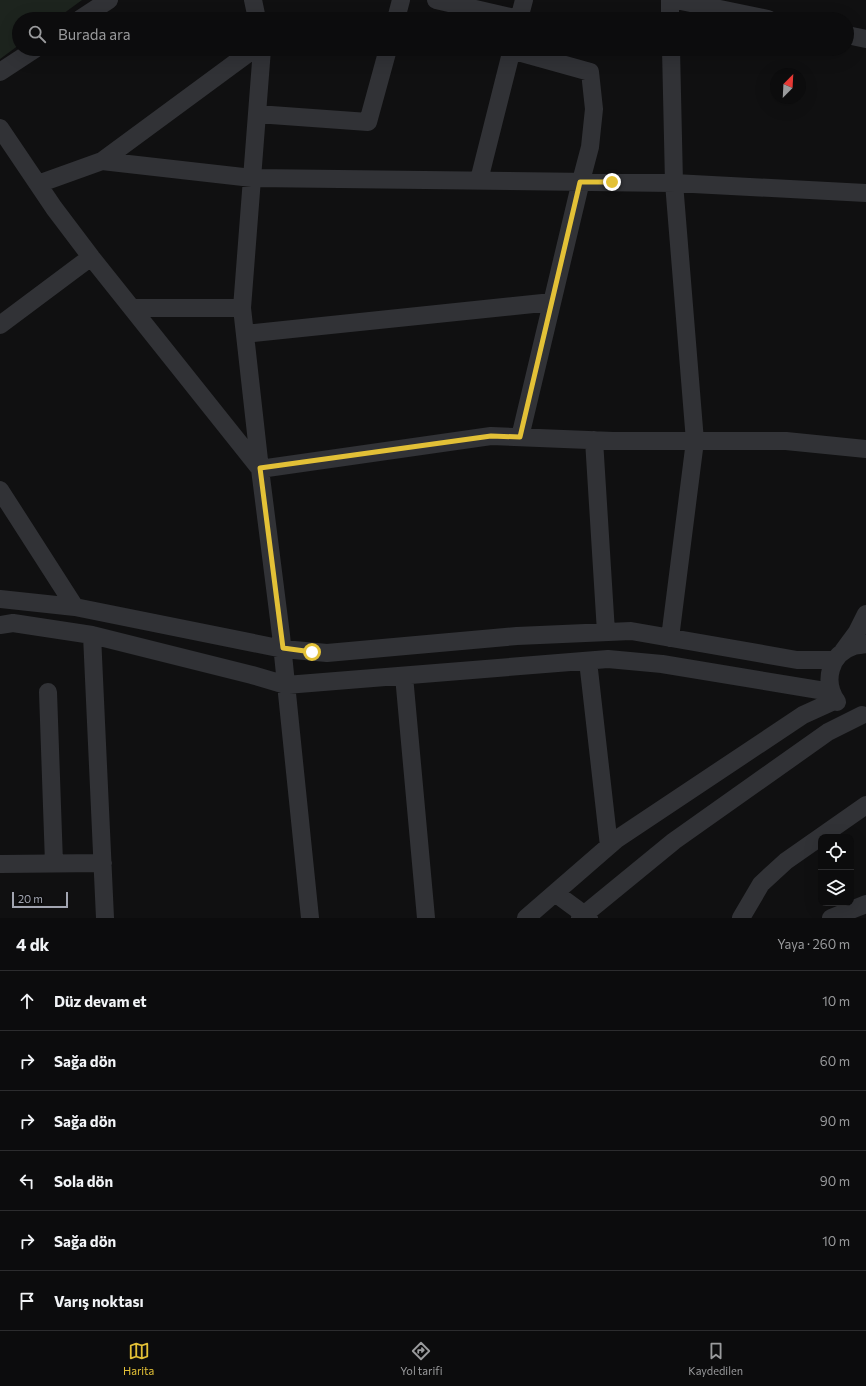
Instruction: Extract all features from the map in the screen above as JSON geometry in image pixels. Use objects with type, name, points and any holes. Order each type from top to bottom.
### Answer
[{"type":"street","points":[[91,12],[109,0]]},
{"type":"street","points":[[253,0],[256,12]]},
{"type":"street","points":[[398,12],[402,0]]},
{"type":"street","points":[[436,0],[488,12]]},
{"type":"street","points":[[521,12],[524,0]]},
{"type":"street","points":[[670,0],[670,12]]},
{"type":"street","points":[[676,0],[734,12]]},
{"type":"street","points":[[854,37],[866,39]]},
{"type":"street","points":[[0,72],[24,56]]},
{"type":"street","points":[[38,184],[102,160],[244,56]]},
{"type":"street","points":[[261,56],[242,308],[260,468],[283,648],[310,918]]},
{"type":"street","points":[[257,114],[368,122],[386,56]]},
{"type":"street","points":[[479,180],[510,56]]},
{"type":"street","points":[[520,437],[580,182],[590,147],[594,109],[590,72],[536,56]]},
{"type":"street","points":[[670,638],[695,441],[674,183],[671,56]]},
{"type":"street","points":[[0,128],[54,208],[91,257],[260,468]]},
{"type":"street","points":[[102,160],[252,178],[674,183],[866,193]]},
{"type":"street","points":[[0,325],[91,257]]},
{"type":"street","points":[[245,334],[552,302]]},
{"type":"street","points":[[132,308],[242,308]]},
{"type":"street","points":[[260,468],[491,436],[594,440],[786,441],[866,449]]},
{"type":"street","points":[[594,440],[606,632]]},
{"type":"street","points":[[0,490],[75,607]]},
{"type":"street","points":[[0,599],[75,607],[283,648],[326,653],[517,636],[631,631],[797,660],[839,656],[854,646],[866,644]]},
{"type":"street","points":[[864,715],[850,712],[840,705],[829,684],[830,672],[839,656],[857,632],[866,614]]},
{"type":"street","points":[[0,625],[13,623],[92,635],[286,685],[608,659],[662,664],[834,696]]},
{"type":"street","points":[[92,635],[105,918]]},
{"type":"street","points":[[588,661],[609,846]]},
{"type":"street","points":[[404,676],[426,918]]},
{"type":"street","points":[[48,692],[54,863]]},
{"type":"street","points":[[526,918],[618,838],[834,696]]},
{"type":"street","points":[[555,893],[584,917],[674,841],[828,732],[864,715]]},
{"type":"street","points":[[741,918],[761,884],[786,861],[866,805]]},
{"type":"street","points":[[0,864],[103,863]]},
{"type":"street","points":[[831,918],[866,904]]},
{"type":"shaded area","points":[[0,0],[82,0],[66,12],[12,12],[12,50],[0,59]]},
{"type":"route","points":[[312,652],[283,648],[260,468],[491,436],[520,437],[580,182],[612,182]]}]
